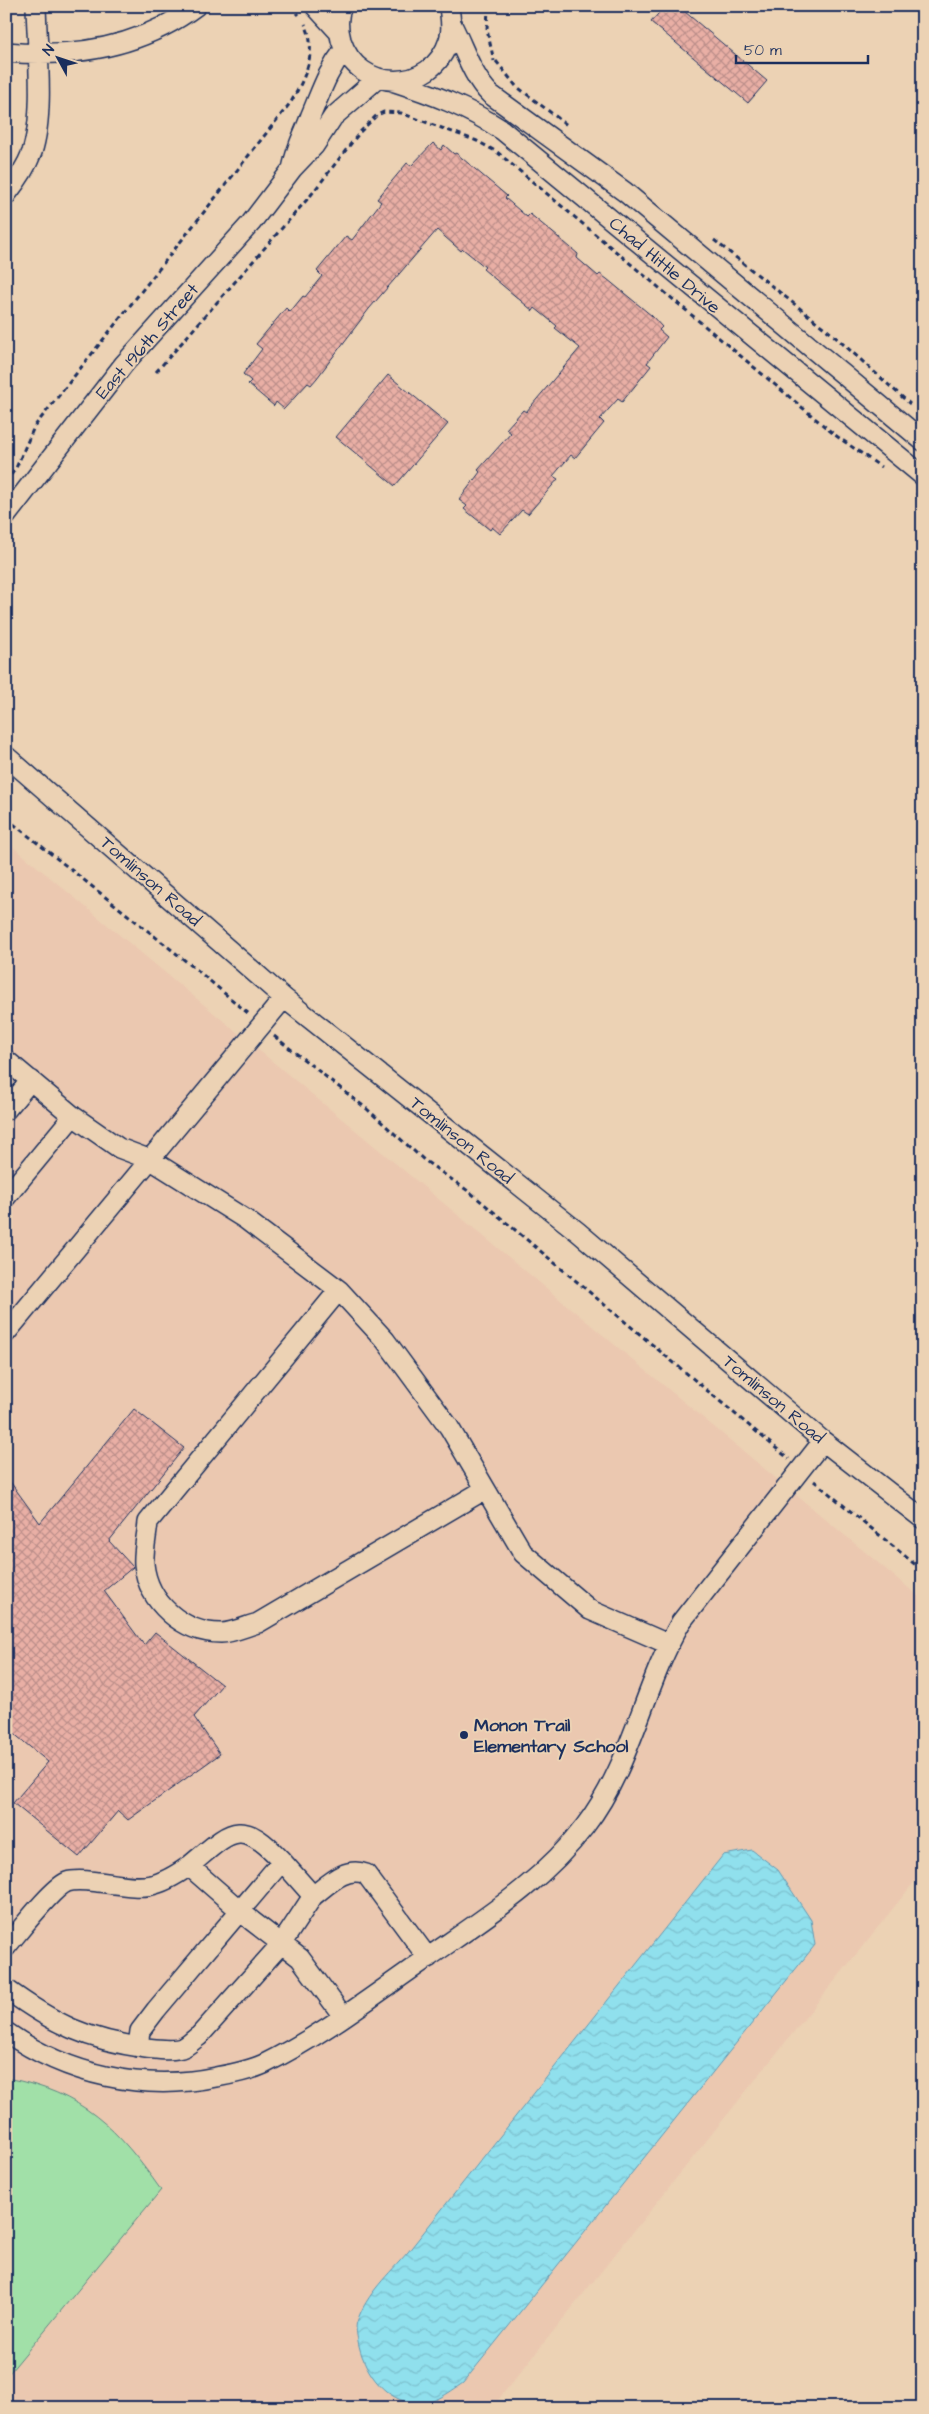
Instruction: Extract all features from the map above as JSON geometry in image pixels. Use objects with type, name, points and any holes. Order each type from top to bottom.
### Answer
[{"type":"street","points":[[6,195],[24,169],[34,142],[38,115],[36,6]]},
{"type":"street","points":[[6,52],[38,55],[74,53],[114,46],[161,29],[196,6]]},
{"type":"street","points":[[316,6],[338,32],[344,50]]},
{"type":"street","points":[[338,32],[342,6]]},
{"type":"street","points":[[385,80],[409,79],[427,71],[441,57],[450,40],[450,11]]},
{"type":"street","name":"Chad Hittle Drive","points":[[450,11],[473,70],[481,85],[490,94],[633,198],[923,441]]},
{"type":"street","name":"Chad Hittle Drive","points":[[344,50],[355,65],[385,80],[444,98],[472,111],[502,130],[917,482]]},
{"type":"street","name":"East 196th Street","points":[[292,169],[297,145],[329,70],[344,50]]},
{"type":"street","name":"East 196th Street","points":[[6,516],[124,364],[246,229],[292,169],[314,146],[333,117],[385,80]]},
{"type":"street","name":"Tomlinson Road","points":[[6,756],[284,998],[578,1232],[823,1441],[923,1519]]},
{"type":"street","points":[[6,1333],[284,998]]},
{"type":"street","points":[[6,1060],[73,1116],[119,1148],[151,1160],[245,1220],[339,1290],[385,1340],[449,1427],[484,1490],[523,1552],[590,1610],[668,1644]]},
{"type":"street","points":[[6,1110],[31,1080]]},
{"type":"street","points":[[6,1197],[73,1116]]},
{"type":"street","points":[[339,1290],[148,1522],[144,1564],[151,1593],[178,1620],[197,1630],[222,1633],[258,1623],[484,1490]]},
{"type":"street","points":[[6,2032],[35,2050],[91,2074],[144,2083],[175,2083],[225,2076],[262,2065],[301,2044],[508,1902],[544,1871],[586,1825],[609,1790],[619,1770],[668,1644],[697,1600],[823,1441]]},
{"type":"street","points":[[6,1947],[55,1891],[67,1882],[87,1881],[146,1888],[162,1883],[189,1866],[228,1834],[248,1833],[267,1844],[313,1896]]},
{"type":"street","points":[[138,2047],[140,2031],[156,2010],[282,1861]]},
{"type":"street","points":[[189,1866],[300,1958],[343,2016]]},
{"type":"street","points":[[6,1989],[50,2019],[75,2031],[111,2043],[157,2049],[183,2048],[199,2036],[282,1943],[313,1896],[342,1875],[351,1871],[366,1874],[428,1958]]},
{"type":"path","points":[[6,482],[16,468],[34,427],[297,92],[309,61],[311,40],[306,24],[291,6]]},
{"type":"path","points":[[473,70],[496,61],[487,30],[488,6]]},
{"type":"path","points":[[156,372],[311,195],[360,132],[377,115],[391,112],[464,136],[497,152],[835,435],[888,472]]},
{"type":"path","points":[[765,280],[851,349],[913,407]]},
{"type":"path","points":[[917,482],[923,498]]},
{"type":"path","points":[[6,818],[197,970],[298,1057],[367,1109],[424,1160],[470,1193],[923,1571]]},
{"type":"shaded area","name":"Monon Trail Elementary School","points":[[6,841],[923,1600],[923,1871],[498,2400],[480,2408],[6,2408]]},
{"type":"green space","points":[[6,2078],[33,2084],[57,2093],[96,2116],[129,2149],[161,2190],[6,2377]]},
{"type":"water","points":[[752,1850],[778,1870],[811,1920],[815,1945],[463,2383],[439,2398],[425,2403],[411,2403],[391,2395],[375,2380],[360,2351],[356,2324],[366,2302],[408,2252],[723,1855]]},
{"type":"building","points":[[665,6],[678,6],[767,81],[748,103],[651,22]]},
{"type":"building","points":[[433,143],[441,150],[444,145],[454,154],[456,153],[507,196],[505,198],[527,217],[530,214],[564,242],[578,254],[577,258],[598,276],[600,274],[607,279],[652,316],[662,327],[659,330],[667,337],[647,363],[651,366],[622,402],[618,399],[600,419],[604,423],[575,458],[571,455],[553,476],[558,479],[528,514],[522,510],[500,534],[492,527],[490,530],[464,509],[467,506],[459,500],[480,472],[478,470],[511,433],[506,429],[523,410],[526,412],[580,348],[555,328],[557,326],[535,308],[533,311],[483,269],[485,267],[463,249],[461,251],[437,230],[369,309],[317,378],[311,385],[308,383],[284,409],[276,402],[274,406],[248,384],[251,381],[243,374],[262,349],[256,344],[286,308],[290,312],[303,296],[305,297],[322,276],[317,271],[346,236],[352,240],[381,202],[377,199],[407,163],[411,166]]},
{"type":"building","points":[[388,375],[448,424],[395,486],[336,437]]},
{"type":"building","points":[[134,1409],[184,1448],[109,1541],[133,1567],[104,1591],[144,1645],[155,1632],[222,1685],[194,1717],[220,1754],[128,1820],[118,1811],[79,1857],[13,1803],[48,1762],[6,1727],[6,1476],[40,1523]]},
{"type":"place","name":"Monon Trail Elementary School","points":[[464,1735]]}]
